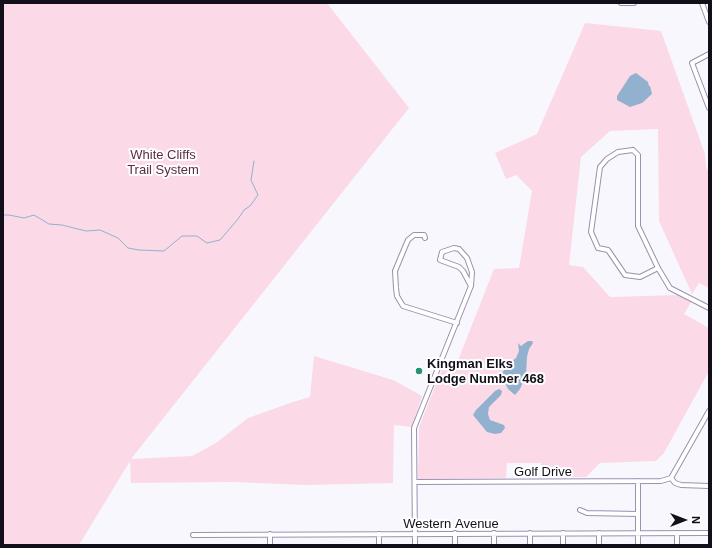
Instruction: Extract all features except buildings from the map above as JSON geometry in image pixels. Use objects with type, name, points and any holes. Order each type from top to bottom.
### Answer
[{"type":"street","points":[[622,3],[634,3]]},
{"type":"street","points":[[702,3],[709,22]]},
{"type":"street","points":[[709,54],[692,63],[709,108]]},
{"type":"street","points":[[658,268],[640,276],[625,275],[608,250],[598,248],[591,232],[600,167],[618,152],[633,150],[638,155],[638,226],[658,268],[670,288],[709,308]]},
{"type":"street","points":[[425,238],[424,235],[414,235],[408,240],[395,271],[396,292],[403,306],[457,323]]},
{"type":"street","points":[[415,545],[414,428],[457,323],[470,286],[472,272],[470,264],[464,253],[459,249],[454,248],[442,252],[440,260],[459,267],[463,271],[470,286]]},
{"type":"street","points":[[709,411],[671,478],[675,483],[681,485],[709,486]]},
{"type":"street","name":"Golf Drive","points":[[415,482],[661,482],[671,478]]},
{"type":"street","points":[[638,481],[638,545]]},
{"type":"street","points":[[580,510],[587,513],[638,514]]},
{"type":"street","points":[[455,533],[455,545]]},
{"type":"street","points":[[494,533],[494,545]]},
{"type":"street","points":[[530,533],[530,545]]},
{"type":"street","points":[[563,533],[563,545]]},
{"type":"street","points":[[599,533],[599,545]]},
{"type":"street","points":[[677,533],[677,545]]},
{"type":"street","name":"Western Avenue","points":[[193,535],[709,533]]},
{"type":"street","points":[[270,534],[270,545]]},
{"type":"street","points":[[379,545],[380,534]]},
{"type":"green space","name":"White Cliffs Trail System","points":[[3,3],[327,3],[409,108],[131,459],[192,456],[216,443],[248,418],[310,397],[314,356],[393,380],[422,396],[412,427],[394,425],[393,483],[306,485],[233,482],[131,483],[130,461],[79,545],[3,545]]},
{"type":"green space","points":[[585,23],[661,31],[705,154],[706,166],[709,174],[709,288],[699,283],[692,294],[659,221],[658,129],[610,131],[581,157],[569,265],[583,267],[610,297],[679,295],[691,302],[684,314],[709,328],[709,371],[664,453],[656,461],[600,463],[586,477],[541,477],[541,463],[507,463],[506,478],[419,479],[419,427],[444,364],[455,368],[494,269],[519,268],[532,191],[516,175],[506,179],[495,153],[537,134]]},
{"type":"water","points":[[636,73],[648,82],[652,94],[642,103],[630,107],[617,100],[617,96],[630,76]]},
{"type":"water","points":[[528,341],[532,341],[533,343],[529,349],[527,357],[526,375],[520,389],[515,395],[508,389],[501,374],[516,358],[519,351],[518,343],[521,346]]},
{"type":"water","points":[[499,389],[502,391],[501,395],[489,407],[488,414],[490,420],[504,425],[505,428],[501,433],[495,434],[487,432],[473,415],[495,391]]},
{"type":"waterway","points":[[3,215],[24,218],[34,215],[49,224],[62,225],[86,231],[100,230],[118,238],[128,248],[139,250],[164,251],[182,236],[197,236],[207,243],[220,240],[258,195],[251,180],[254,161]]},
{"type":"place","name":"Kingman Elks Lodge Number 468","points":[[419,371]]}]
